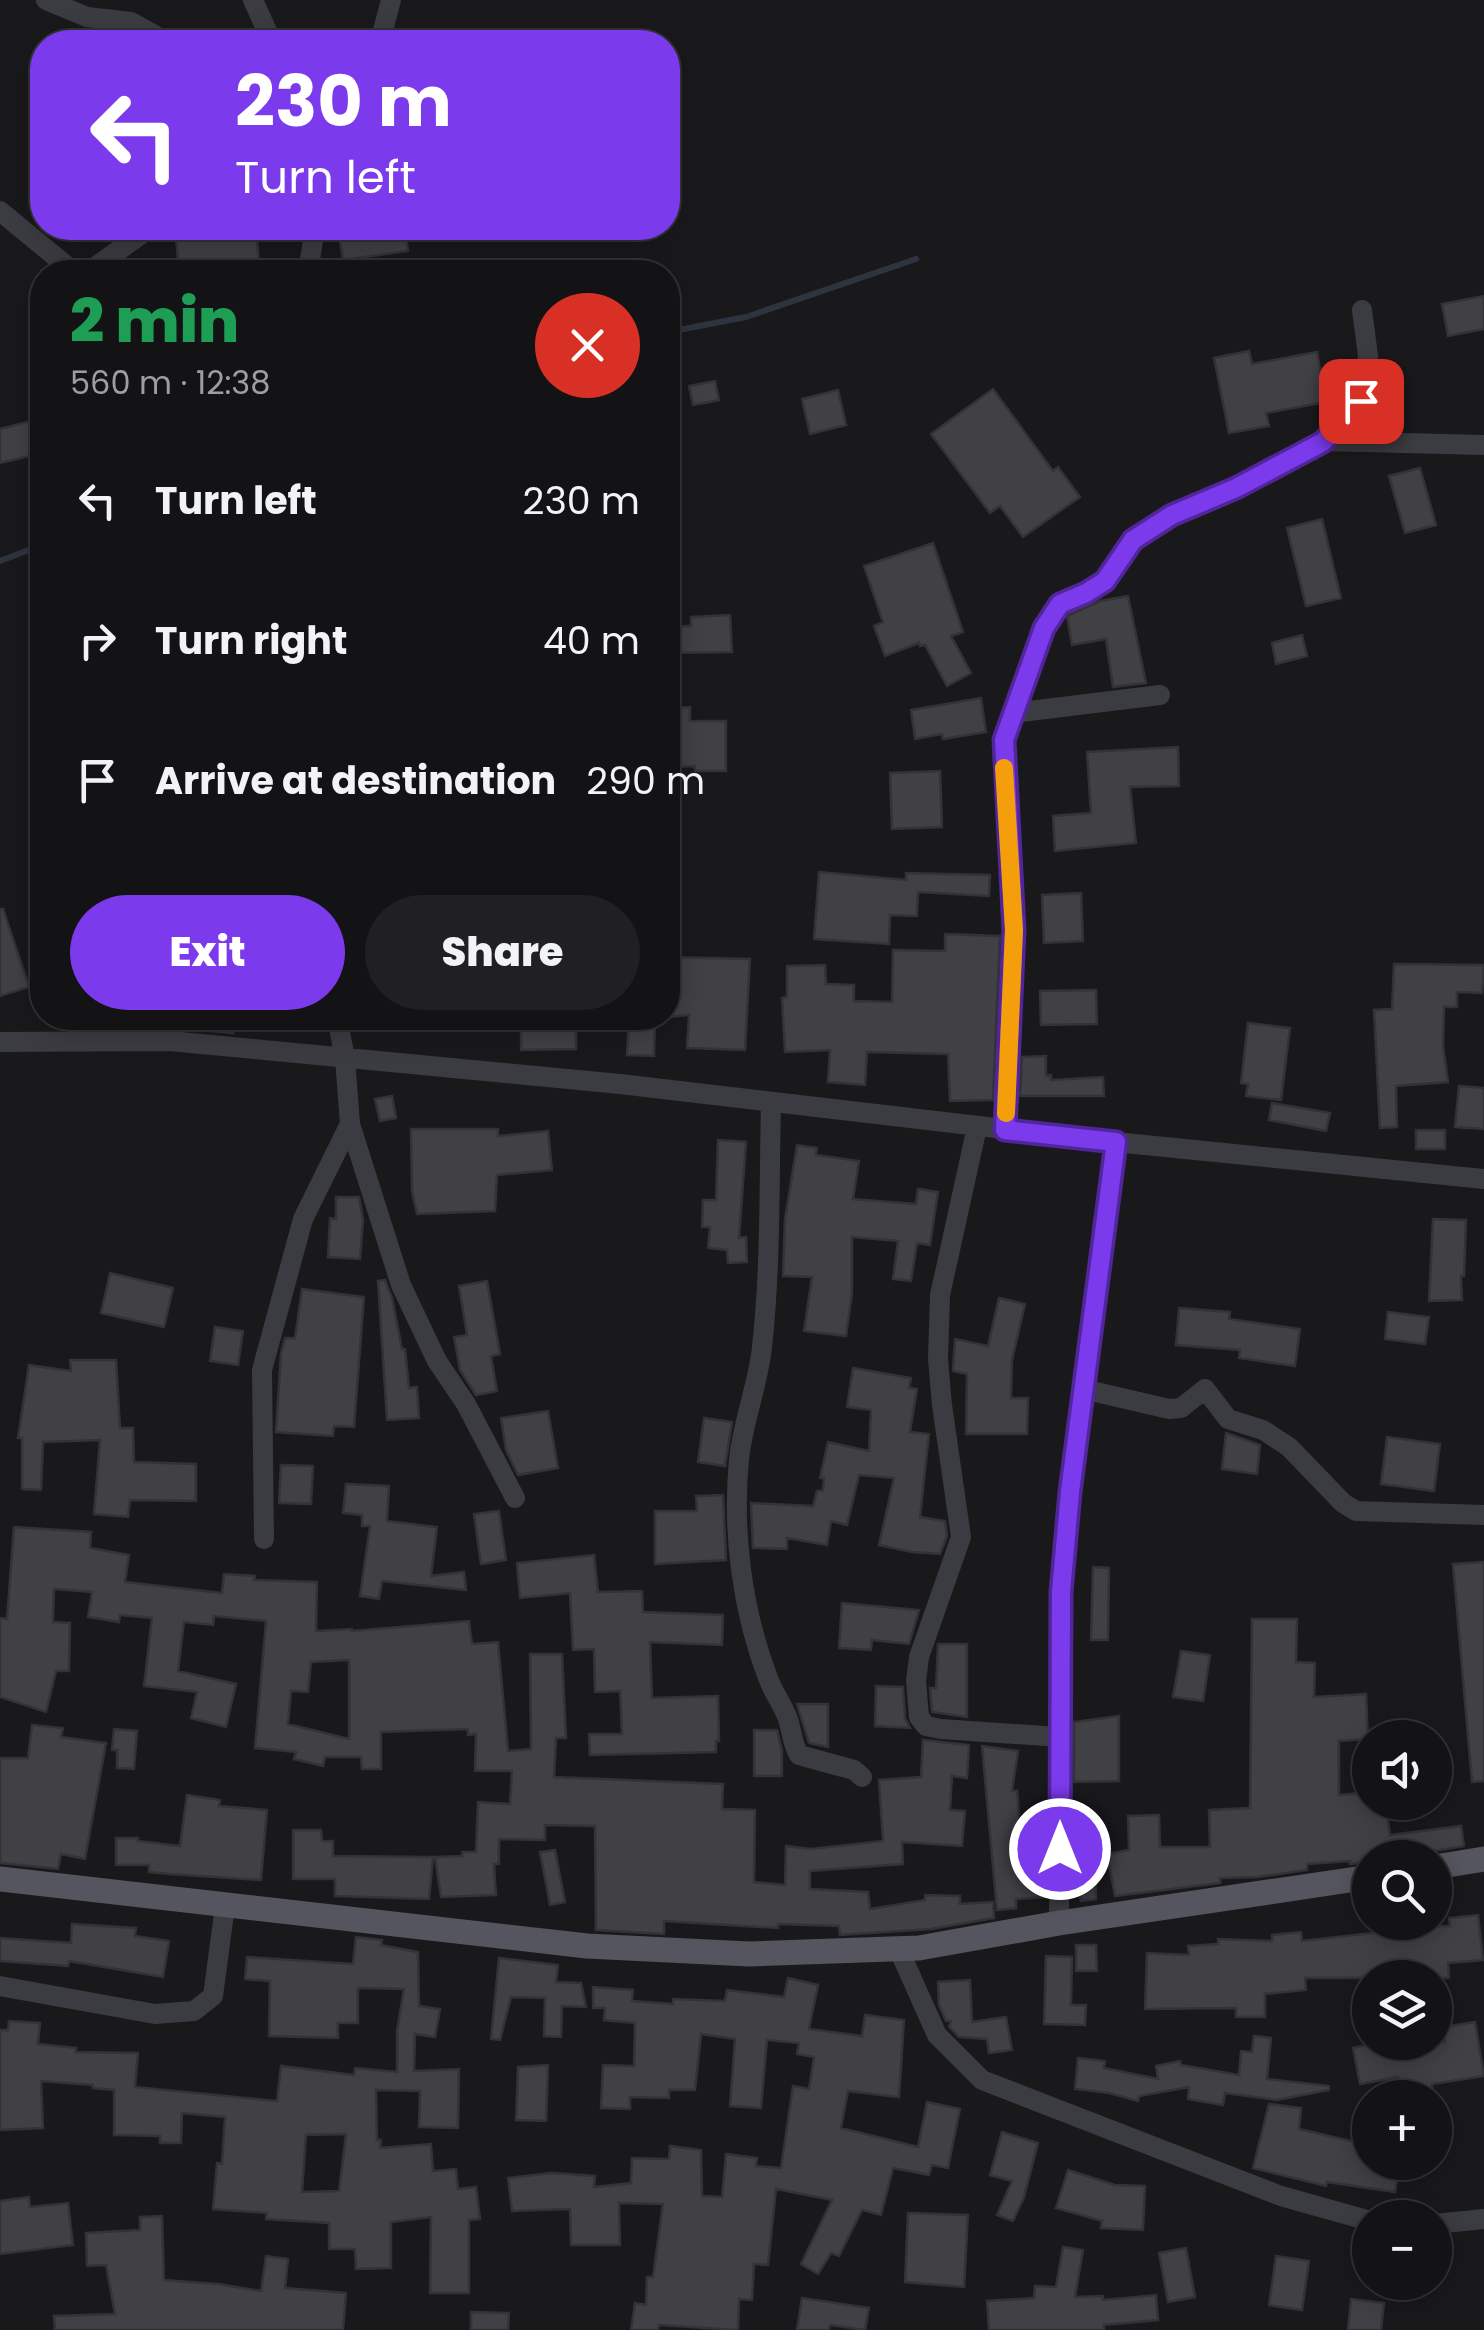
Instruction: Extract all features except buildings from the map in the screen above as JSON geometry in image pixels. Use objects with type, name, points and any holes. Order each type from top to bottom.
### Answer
[{"type":"main road","points":[[1452,1864],[1484,1859]]},
{"type":"main road","points":[[0,1879],[587,1946],[749,1954],[899,1950],[1352,1880]]},
{"type":"street","points":[[46,0],[87,17],[131,22],[145,30]]},
{"type":"street","points":[[253,0],[267,30]]},
{"type":"street","points":[[383,30],[391,0]]},
{"type":"street","points":[[0,212],[30,236]]},
{"type":"street","points":[[35,240],[59,260]]},
{"type":"street","points":[[105,260],[133,240]]},
{"type":"street","points":[[1005,1130],[1014,930],[1004,740],[1044,628],[1060,604],[1105,581],[1133,540],[1172,515],[1236,488],[1323,442],[1361,401],[1368,356],[1362,310]]},
{"type":"street","points":[[1323,442],[1484,445]]},
{"type":"street","points":[[1013,713],[1160,695]]},
{"type":"street","points":[[339,1030],[350,1124],[401,1285],[437,1361],[466,1404],[515,1498]]},
{"type":"street","points":[[0,1042],[170,1041],[1484,1179]]},
{"type":"street","points":[[771,1102],[768,1285],[762,1353],[746,1413],[739,1461],[739,1543],[747,1610],[769,1682],[788,1720],[792,1744],[799,1755],[854,1770],[862,1777]]},
{"type":"street","points":[[264,1538],[262,1370],[303,1219],[350,1124]]},
{"type":"street","points":[[977,1127],[940,1296],[938,1358],[942,1405],[961,1538],[919,1657],[919,1717],[926,1726],[941,1729],[1060,1737]]},
{"type":"street","points":[[1059,1923],[1061,1592],[1116,1142]]},
{"type":"street","points":[[1083,1389],[1168,1409],[1180,1408],[1205,1389],[1228,1418],[1263,1430],[1288,1447],[1356,1511],[1484,1515]]},
{"type":"street","points":[[0,1986],[155,2014],[194,2011],[213,1996],[224,1906]]},
{"type":"street","points":[[899,1950],[937,2036],[982,2080],[1263,2190],[1352,2216]]},
{"type":"street","points":[[1452,2223],[1484,2220]]},
{"type":"waterway","points":[[680,330],[746,317],[916,259]]},
{"type":"waterway","points":[[0,561],[30,550]]},
{"type":"slow traffic","points":[[1004,768],[1014,930],[1006,1113]]},
{"type":"route","points":[[1060,1849],[1061,1592],[1070,1492],[1116,1142],[1005,1130],[1014,930],[1004,740],[1044,628],[1060,604],[1105,581],[1133,540],[1172,515],[1236,488],[1323,442],[1361,401]]}]
